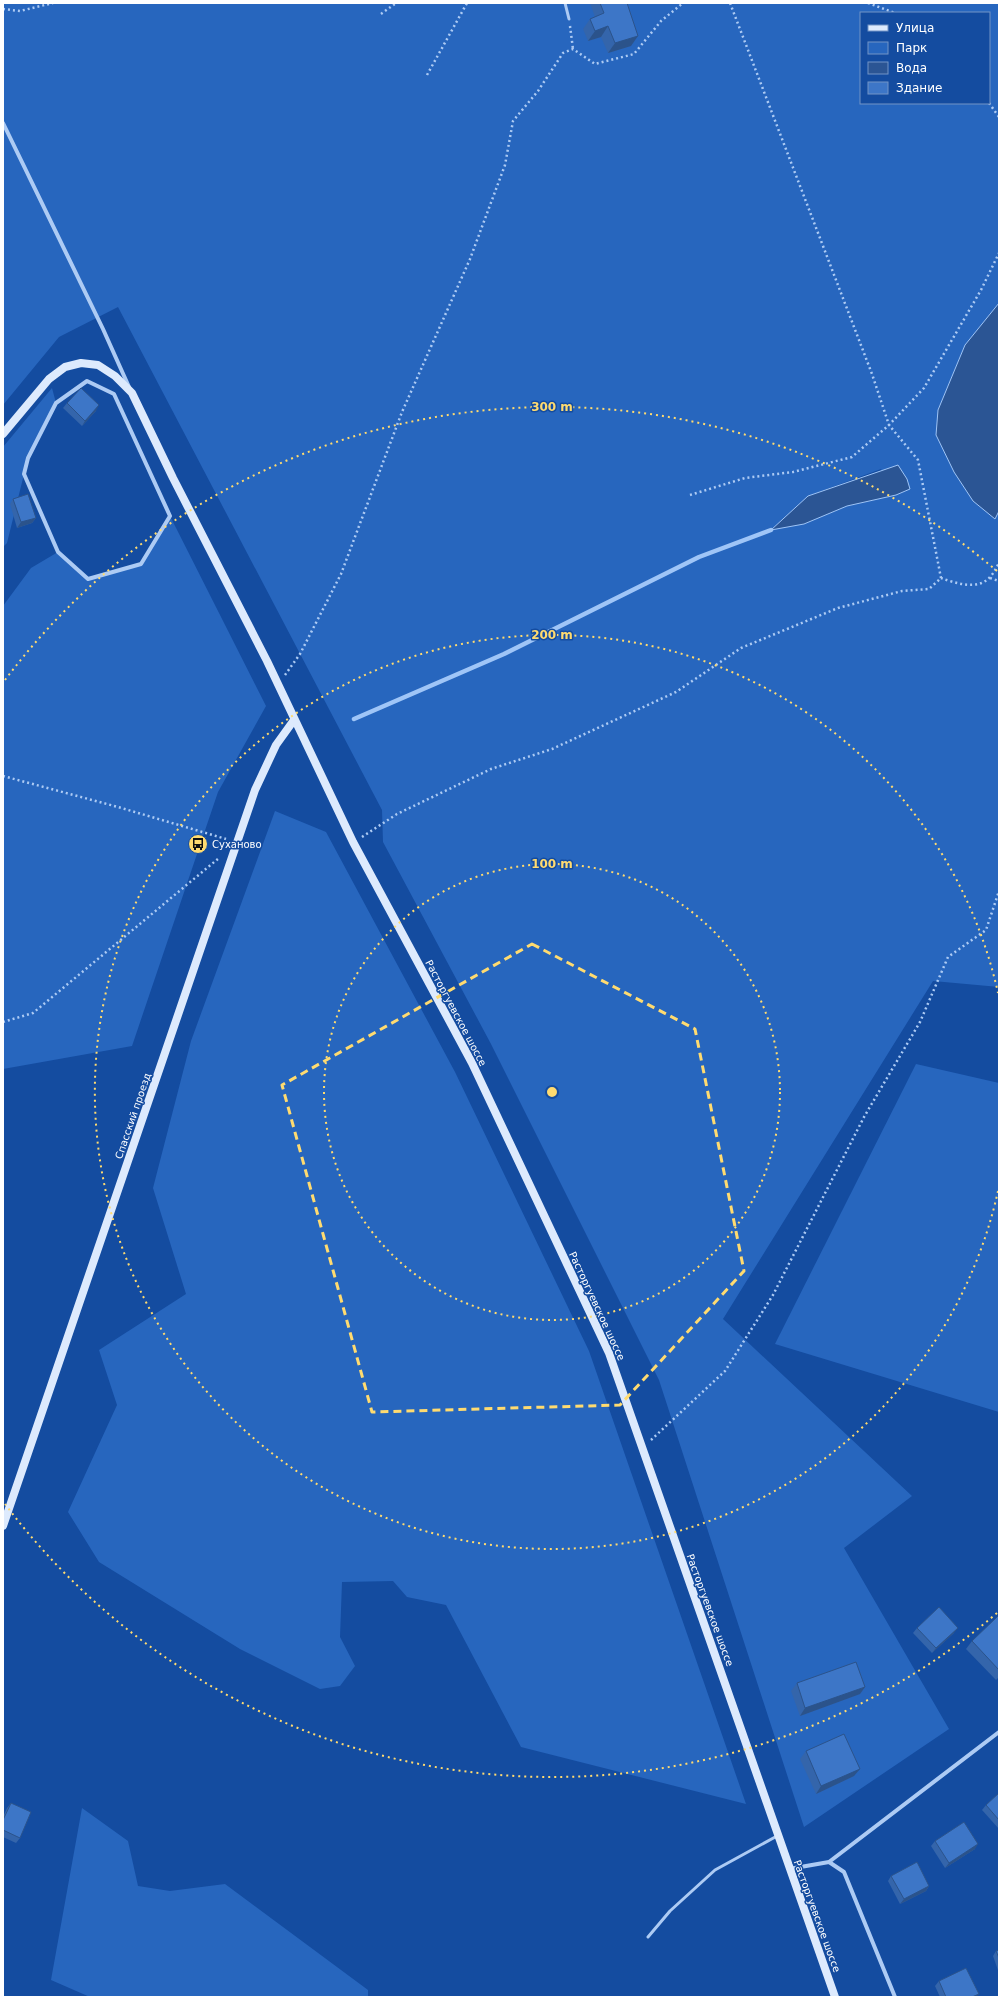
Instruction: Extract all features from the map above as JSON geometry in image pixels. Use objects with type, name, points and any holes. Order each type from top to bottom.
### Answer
[{"type":"main road","name":"Расторгуевское шоссе","points":[[3,434],[49,379],[65,367],[81,363],[98,365],[115,376],[132,393],[353,842],[472,1063],[609,1353],[835,1997]]},
{"type":"main road","name":"Спасский проезд","points":[[3,1526],[255,790],[276,745],[294,720]]},
{"type":"street","points":[[3,123],[104,329],[132,393]]},
{"type":"street","points":[[86,381],[114,394],[170,516],[141,564],[88,579],[58,552],[24,474],[28,458],[56,403],[86,381]]},
{"type":"street","points":[[789,1869],[829,1862],[999,1732]]},
{"type":"street","points":[[829,1862],[844,1872],[895,1997]]},
{"type":"lane","points":[[565,3],[569,19]]},
{"type":"lane","points":[[648,1937],[670,1911],[715,1870],[779,1835]]},
{"type":"path","points":[[3,9],[20,12],[52,3]]},
{"type":"path","points":[[381,14],[396,3]]},
{"type":"path","points":[[427,74],[467,3]]},
{"type":"path","points":[[569,19],[573,49],[595,64],[634,54],[661,21],[683,3]]},
{"type":"path","points":[[730,3],[872,374],[889,425],[918,460],[941,578]]},
{"type":"path","points":[[868,3],[892,12]]},
{"type":"path","points":[[277,685],[300,654],[341,574],[402,412],[470,259],[505,165],[513,121],[538,91],[563,53],[573,49]]},
{"type":"path","points":[[990,104],[999,117]]},
{"type":"path","points":[[690,495],[745,478],[793,472],[852,457],[889,425],[924,388],[981,290],[999,253]]},
{"type":"path","points":[[941,578],[962,585],[978,583],[990,578],[999,563]]},
{"type":"path","points":[[353,842],[397,814],[491,769],[552,749],[676,692],[741,648],[838,608],[902,591],[929,588],[941,578]]},
{"type":"path","points":[[990,578],[999,581]]},
{"type":"path","points":[[3,776],[118,807],[238,842]]},
{"type":"path","points":[[3,1022],[33,1013],[220,858]]},
{"type":"path","points":[[642,1447],[725,1371],[773,1295],[864,1117],[920,1022],[948,957],[986,930],[999,891]]},
{"type":"highlighted area","points":[[532,944],[695,1029],[744,1271],[620,1405],[372,1412],[282,1085]]},
{"type":"green space","points":[[3,3],[999,3],[999,303],[965,345],[938,410],[995,519],[999,511],[999,987],[933,981],[723,1319],[912,1496],[844,1548],[949,1729],[804,1827],[659,1380],[491,1044],[383,842],[382,810],[118,307],[59,337],[3,405]],"holes":[[[881,469],[896,495],[847,506],[804,524],[772,529],[808,496]]]},
{"type":"green space","points":[[52,388],[56,403],[28,458],[7,543],[3,547],[3,447]]},
{"type":"green space","points":[[170,516],[266,706],[218,792],[132,1046],[3,1069],[3,606],[31,568],[58,552],[88,579],[141,564]]},
{"type":"green space","points":[[275,811],[326,832],[455,1072],[589,1351],[746,1804],[521,1747],[446,1605],[407,1597],[393,1581],[342,1582],[340,1637],[355,1666],[340,1686],[320,1689],[240,1649],[99,1562],[68,1512],[117,1405],[99,1350],[186,1294],[153,1188],[191,1041]]},
{"type":"green space","points":[[916,1064],[999,1083],[999,1412],[775,1344]]},
{"type":"green space","points":[[82,1808],[128,1841],[138,1886],[170,1891],[225,1884],[368,1990],[368,1997],[90,1997],[51,1980]]},
{"type":"water","points":[[999,303],[999,511],[995,519],[973,501],[954,472],[936,435],[938,410],[965,345]]},
{"type":"water","points":[[898,465],[907,479],[910,489],[896,495],[847,506],[804,524],[771,530],[808,496]]},
{"type":"building","points":[[600,3],[627,3],[638,36],[615,43],[608,26],[595,31],[590,19],[604,13]]},
{"type":"building","points":[[81,388],[99,405],[85,421],[67,403]]},
{"type":"building","points":[[28,494],[36,518],[21,522],[13,499]]},
{"type":"building","points":[[939,1607],[958,1628],[936,1648],[917,1628]]},
{"type":"building","points":[[998,1616],[999,1617],[999,1670],[972,1641]]},
{"type":"building","points":[[856,1662],[865,1687],[805,1708],[797,1683]]},
{"type":"building","points":[[844,1734],[860,1769],[821,1786],[806,1751]]},
{"type":"building","points":[[999,1793],[999,1820],[986,1805]]},
{"type":"building","points":[[11,1803],[31,1812],[20,1838],[3,1830],[3,1820]]},
{"type":"building","points":[[964,1822],[978,1844],[949,1863],[935,1841]]},
{"type":"building","points":[[917,1862],[929,1886],[904,1899],[891,1876]]},
{"type":"building","points":[[999,1950],[999,1958],[996,1951]]},
{"type":"building","points":[[966,1968],[979,1994],[972,1997],[946,1997],[939,1981]]},
{"type":"waterway","points":[[354,719],[504,654],[699,557],[771,530]]},
{"type":"place","name":"Суханово","points":[[198,844]]}]
